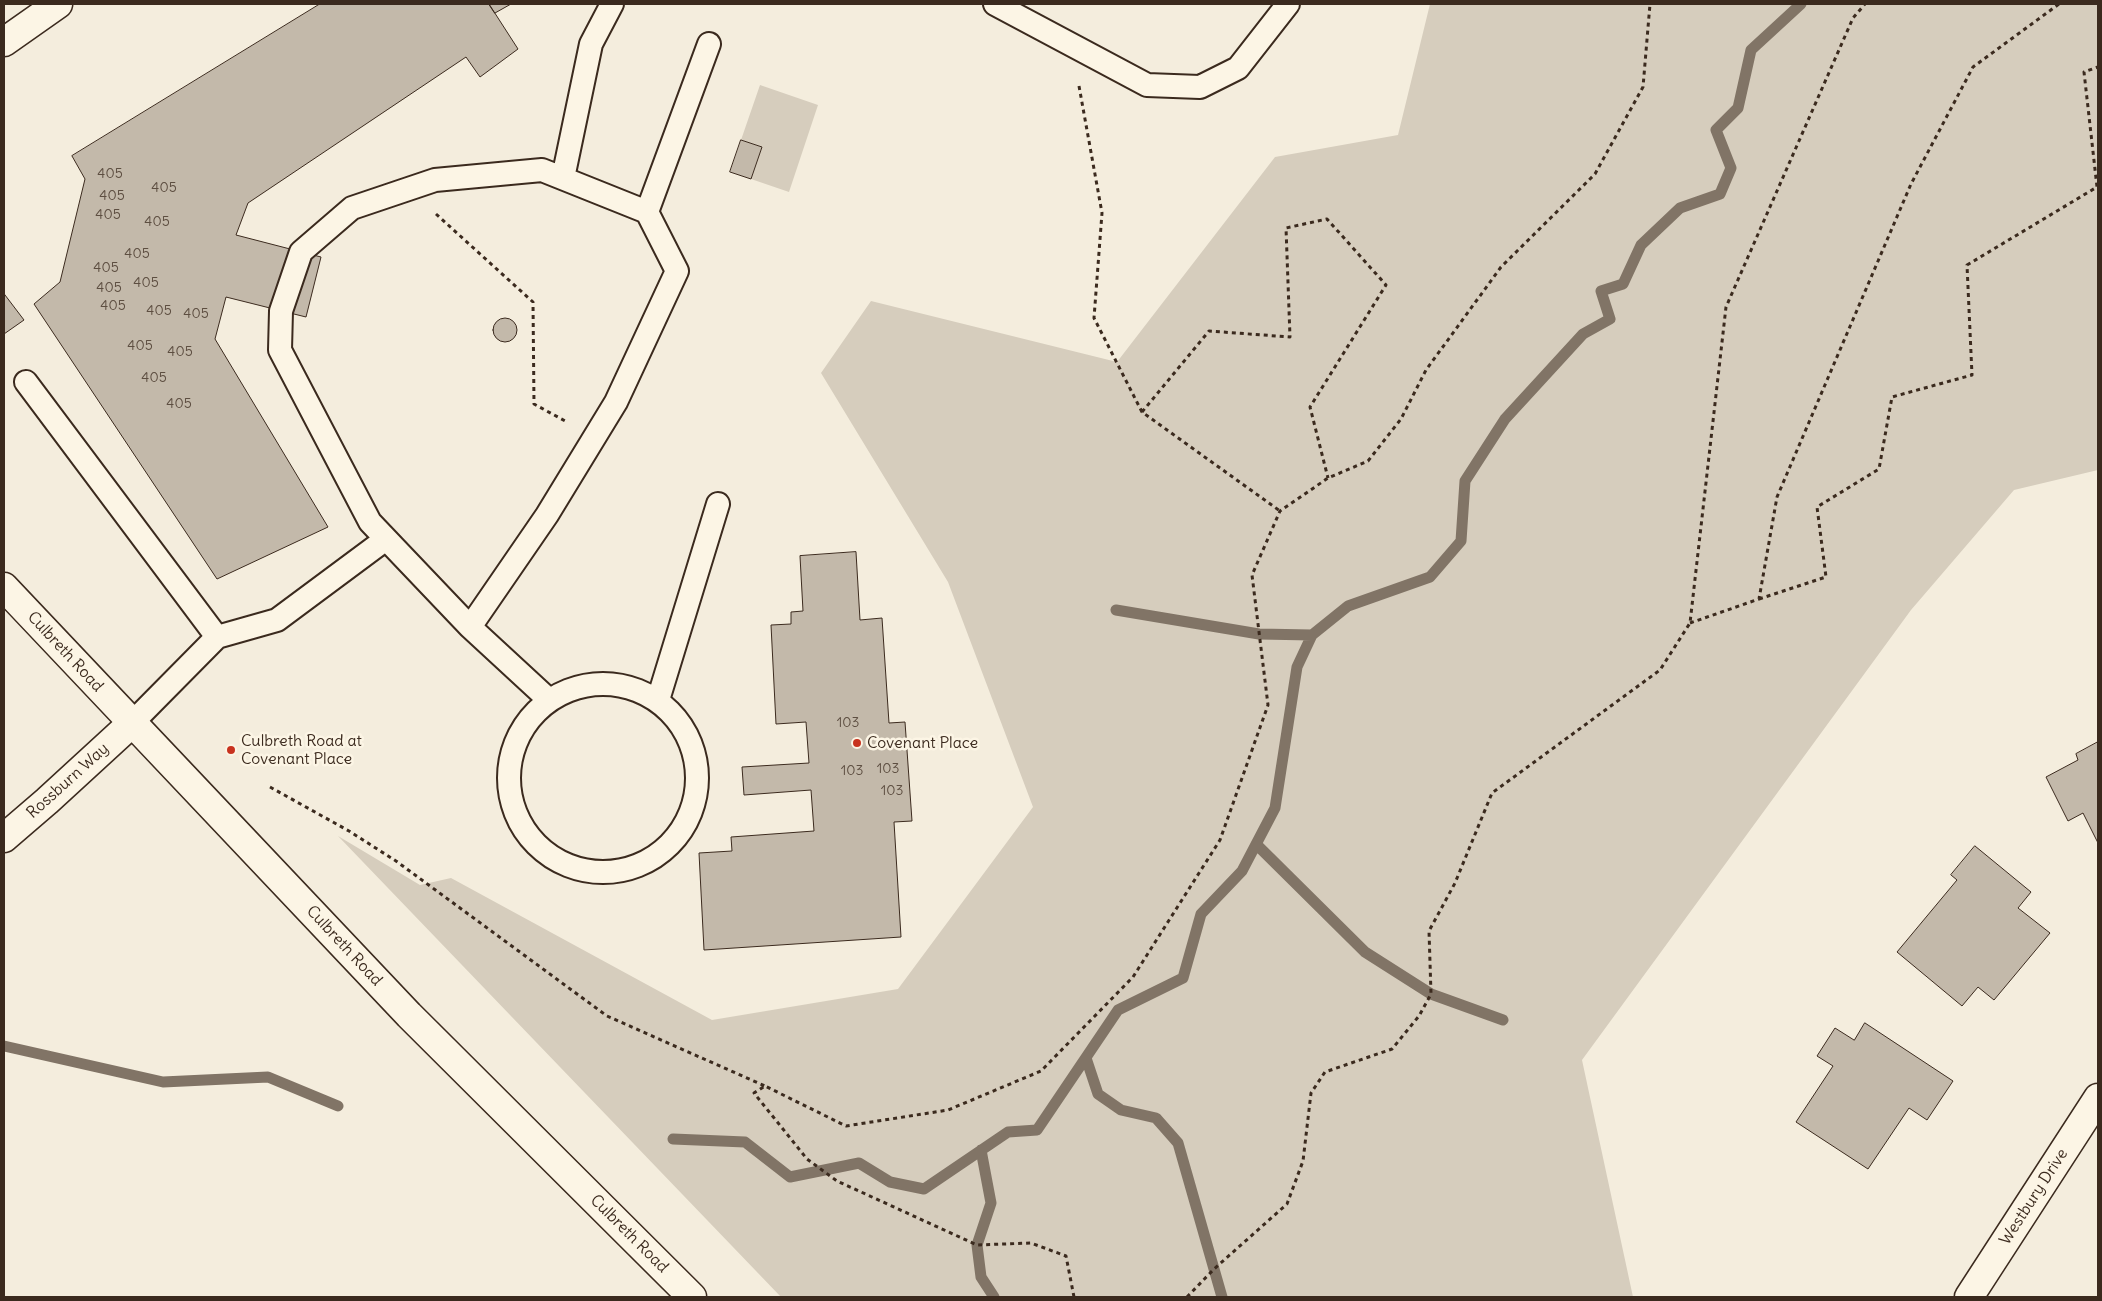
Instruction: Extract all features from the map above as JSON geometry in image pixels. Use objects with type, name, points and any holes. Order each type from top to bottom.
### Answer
[{"type":"street","points":[[4,42],[58,4]]},
{"type":"street","name":"Culbreth Road","points":[[4,587],[409,1016],[692,1297]]},
{"type":"street","name":"Rossburn Way","points":[[4,838],[132,723]]},
{"type":"street","name":"Westbury Drive","points":[[1969,1297],[2098,1098]]},
{"type":"lane","points":[[563,178],[591,44],[612,4]]},
{"type":"lane","points":[[994,4],[1147,85],[1200,87],[1238,68],[1288,4]]},
{"type":"lane","points":[[647,212],[709,44]]},
{"type":"lane","points":[[470,627],[547,515],[616,402],[677,271],[647,212],[542,170],[435,180],[352,208],[301,252],[281,311],[280,350],[370,522],[470,627],[548,699]]},
{"type":"lane","points":[[26,382],[217,637]]},
{"type":"lane","points":[[658,700],[718,504]]},
{"type":"lane","points":[[132,723],[217,637],[277,620],[386,539]]},
{"type":"lane","points":[[584,684],[623,684],[658,700],[678,720],[691,743],[698,769],[696,797],[687,822],[671,844],[650,861],[625,870],[598,872],[571,867],[547,854],[527,836],[514,812],[508,786],[509,759],[518,734],[548,699],[584,684]]},
{"type":"path","points":[[270,787],[349,831],[396,861],[607,1016],[765,1086],[846,1126],[948,1110],[1041,1071],[1133,977],[1220,840],[1268,705],[1252,575],[1280,511],[1328,478],[1368,462],[1401,419],[1426,370],[1501,267],[1595,174],[1643,87],[1650,4]]},
{"type":"path","points":[[1187,1297],[1214,1269],[1287,1204],[1303,1161],[1311,1093],[1325,1072],[1392,1049],[1419,1016],[1431,994],[1430,930],[1455,883],[1492,793],[1660,670],[1690,623],[1726,307],[1853,18],[1865,4]]},
{"type":"path","points":[[1759,599],[1777,497],[1911,184],[1973,67],[2059,4]]},
{"type":"path","points":[[1690,623],[1826,577],[1817,506],[1879,469],[1892,398],[1972,375],[1967,265],[2097,187],[2084,72],[2098,67]]},
{"type":"path","points":[[1078,78],[1102,213],[1094,318],[1142,412],[1280,511]]},
{"type":"path","points":[[434,212],[533,302],[534,404],[594,437]]},
{"type":"path","points":[[1142,412],[1209,331],[1290,337],[1286,228],[1327,219],[1386,285],[1310,407],[1328,478]]},
{"type":"path","points":[[765,1086],[754,1093],[807,1160],[837,1182],[977,1246],[1031,1243],[1066,1256],[1074,1297]]},
{"type":"shaded area","points":[[1430,4],[2098,4],[2098,470],[2014,490],[1911,610],[1582,1060],[1633,1297],[781,1297],[338,836],[420,885],[451,878],[712,1020],[898,989],[1033,807],[948,582],[821,373],[871,301],[1117,362],[1275,157],[1398,135]]},
{"type":"shaded area","points":[[760,85],[818,105],[789,192],[751,179],[762,147],[741,140]]},
{"type":"building","points":[[320,4],[489,4],[518,49],[480,77],[466,57],[248,203],[236,235],[321,257],[306,317],[226,297],[215,339],[328,527],[217,579],[34,304],[60,282],[85,179],[72,156]]},
{"type":"building","points":[[489,4],[511,4],[495,13]]},
{"type":"building","points":[[741,140],[762,147],[751,179],[730,172]]},
{"type":"building","points":[[4,296],[24,320],[4,334]]},
{"type":"building","points":[[505,318],[510,319],[516,325],[516,335],[510,341],[505,342],[500,341],[494,335],[493,330],[494,325],[500,319]]},
{"type":"building","name":"Covenant Place","points":[[856,552],[860,620],[882,618],[889,723],[905,722],[912,821],[894,822],[901,937],[704,950],[699,853],[732,851],[731,837],[814,831],[811,790],[744,795],[742,767],[809,763],[806,722],[776,724],[771,625],[791,624],[791,612],[803,611],[800,556]]},
{"type":"building","points":[[2098,742],[2098,843],[2083,813],[2068,821],[2046,777],[2078,760],[2076,754]]},
{"type":"building","points":[[1975,846],[2031,892],[2018,908],[2050,933],[1994,1000],[1978,987],[1962,1006],[1897,952],[1957,880],[1951,875]]},
{"type":"building","points":[[1865,1023],[1953,1081],[1927,1120],[1909,1108],[1868,1169],[1796,1122],[1833,1066],[1817,1056],[1835,1028],[1854,1040]]},
{"type":"waterway","points":[[673,1139],[745,1142],[790,1177],[859,1163],[890,1182],[924,1189],[1008,1132],[1037,1130],[1118,1010],[1183,978],[1201,914],[1242,871],[1275,808],[1297,667],[1312,635],[1348,606],[1430,577],[1461,541],[1465,481],[1505,419],[1583,334],[1610,319],[1601,291],[1623,284],[1641,245],[1680,208],[1720,194],[1731,168],[1716,130],[1738,108],[1751,50],[1801,4]]},
{"type":"waterway","points":[[1116,610],[1259,634],[1312,635]]},
{"type":"waterway","points":[[1256,844],[1365,952],[1431,994],[1503,1020]]},
{"type":"waterway","points":[[4,1046],[163,1082],[268,1077],[338,1106]]},
{"type":"waterway","points":[[1086,1058],[1098,1094],[1121,1110],[1156,1118],[1178,1143],[1222,1297]]},
{"type":"waterway","points":[[981,1150],[991,1203],[977,1245],[981,1277],[994,1297]]},
{"type":"place","name":"Covenant Place","points":[[857,743]]},
{"type":"place","name":"Culbreth Road at Covenant Place","points":[[231,750]]}]
